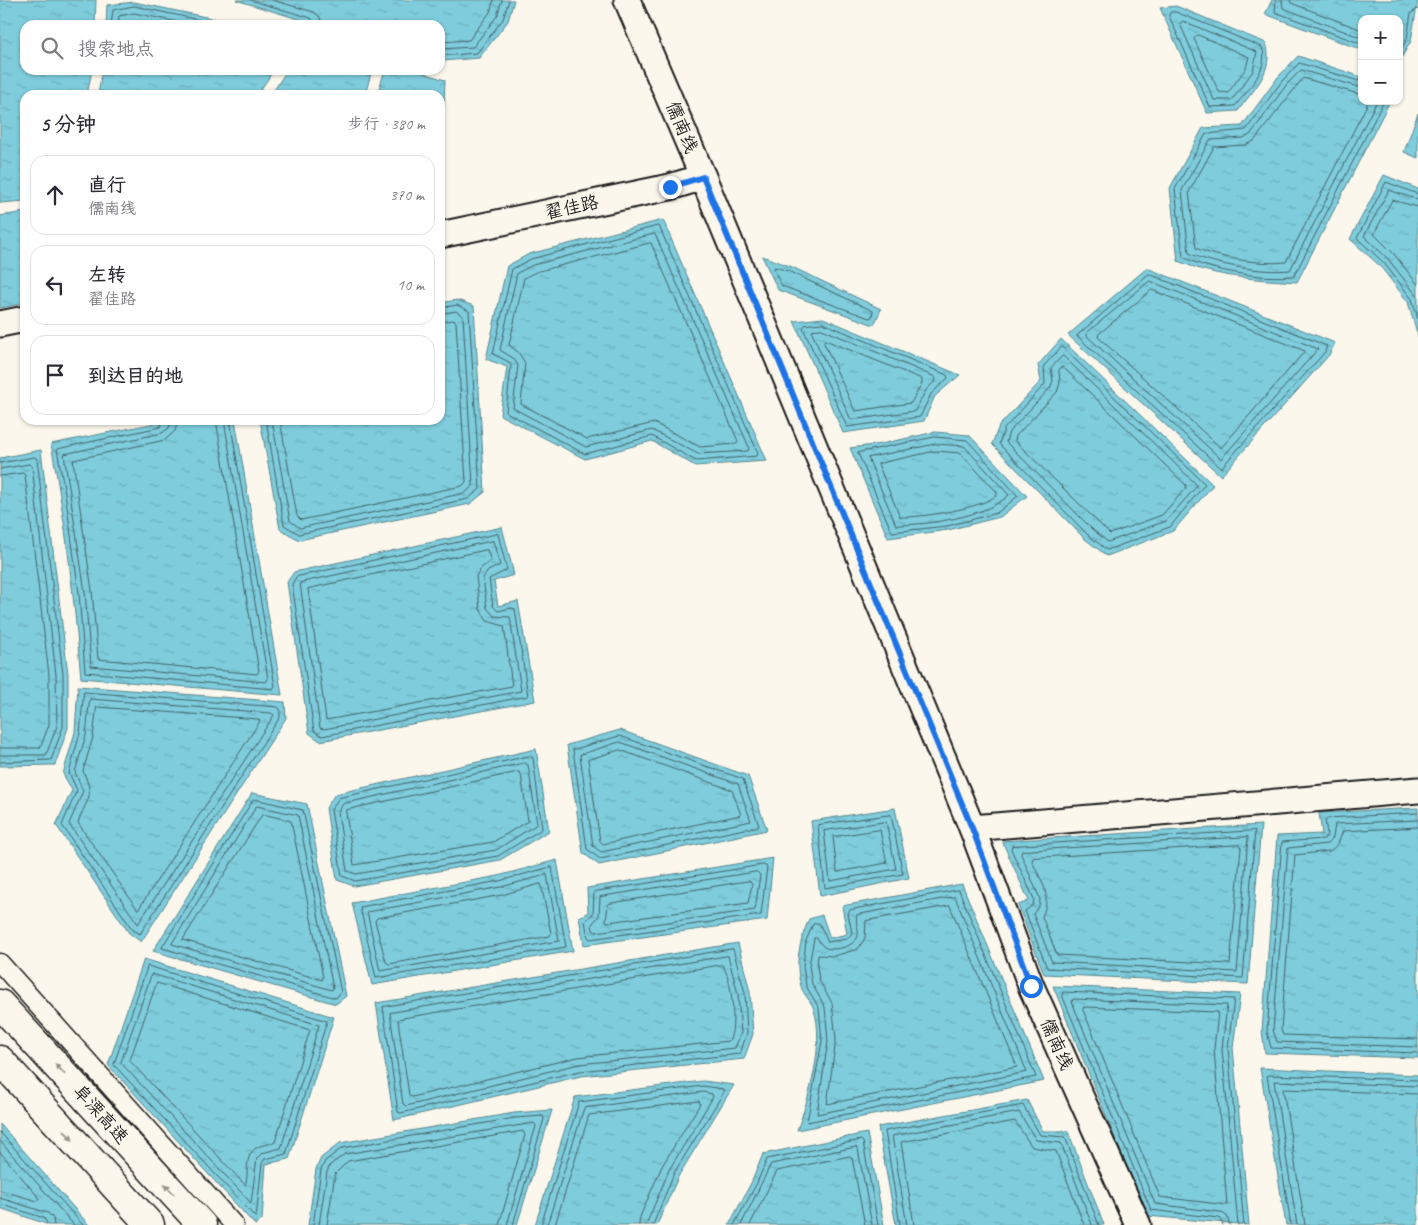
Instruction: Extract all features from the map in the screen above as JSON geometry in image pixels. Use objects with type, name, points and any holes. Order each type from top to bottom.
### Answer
[{"type":"highway","name":"阜溧高速","points":[[0,1004],[202,1225]]},
{"type":"highway","points":[[0,1060],[150,1225]]},
{"type":"street","name":"儒南线","points":[[627,0],[703,177],[972,828],[1031,986],[1138,1225]]},
{"type":"street","name":"翟佳路","points":[[445,233],[670,187],[703,177]]},
{"type":"street","points":[[0,324],[20,320]]},
{"type":"street","points":[[972,828],[1418,790]]},
{"type":"street","points":[[0,964],[234,1225]]},
{"type":"water","points":[[0,0],[96,0],[95,20],[20,20],[20,75],[91,75],[88,90],[20,90],[20,201],[0,203]]},
{"type":"water","points":[[236,0],[514,0],[508,21],[479,58],[445,61],[445,20],[302,20]]},
{"type":"water","points":[[1272,0],[1418,0],[1411,41],[1403,55],[1403,15],[1358,15],[1358,49],[1265,14]]},
{"type":"water","points":[[134,2],[220,20],[106,20],[107,5]]},
{"type":"water","points":[[1176,6],[1266,43],[1268,62],[1265,71],[1256,88],[1238,111],[1207,113],[1160,8]]},
{"type":"water","points":[[1298,56],[1358,76],[1358,105],[1388,105],[1297,282],[1251,279],[1222,274],[1193,267],[1178,261],[1170,188],[1203,128],[1242,126],[1278,77]]},
{"type":"water","points":[[101,75],[271,75],[260,90],[99,90]]},
{"type":"water","points":[[284,75],[371,75],[366,90],[274,90]]},
{"type":"water","points":[[383,75],[430,75],[445,80],[445,90],[379,90]]},
{"type":"water","points":[[1418,113],[1418,158],[1404,152]]},
{"type":"water","points":[[1384,175],[1418,189],[1418,336],[1408,302],[1380,266],[1350,239]]},
{"type":"water","points":[[20,213],[20,304],[0,308],[0,216]]},
{"type":"water","points":[[663,220],[767,461],[695,466],[652,441],[585,459],[500,415],[507,367],[486,359],[507,266],[529,254]]},
{"type":"water","points":[[762,256],[790,266],[881,309],[874,325],[778,290]]},
{"type":"water","points":[[1147,268],[1335,343],[1329,355],[1221,476],[1068,335]]},
{"type":"water","points":[[457,300],[474,306],[485,492],[470,504],[299,540],[280,529],[261,425],[445,425],[445,302]]},
{"type":"water","points":[[823,318],[960,375],[935,396],[924,421],[843,433],[794,321]]},
{"type":"water","points":[[1061,339],[1213,485],[1173,531],[1107,556],[1085,539],[992,444],[999,426],[1041,381],[1038,365]]},
{"type":"water","points":[[146,425],[236,425],[282,695],[81,678],[69,561],[51,444]]},
{"type":"water","points":[[935,432],[969,435],[1027,496],[1000,517],[948,530],[888,538],[850,448],[881,444]]},
{"type":"water","points":[[41,450],[68,674],[68,728],[55,765],[0,766],[0,458]]},
{"type":"water","points":[[502,527],[514,575],[494,581],[498,606],[518,601],[535,701],[320,741],[309,733],[287,582],[294,572]]},
{"type":"water","points":[[78,686],[285,702],[286,718],[141,942],[129,933],[56,825],[72,790],[63,774],[75,732]]},
{"type":"water","points":[[620,730],[748,776],[767,830],[599,865],[583,853],[567,745]]},
{"type":"water","points":[[536,749],[549,831],[500,860],[354,886],[337,880],[326,808],[335,794]]},
{"type":"water","points":[[252,793],[307,804],[346,996],[336,1004],[153,951]]},
{"type":"water","points":[[895,808],[909,878],[820,896],[811,821]]},
{"type":"water","points":[[1418,808],[1418,1058],[1265,1053],[1262,1031],[1277,836],[1322,834],[1319,813]]},
{"type":"water","points":[[1261,825],[1248,984],[1044,974],[1018,905],[1029,901],[1002,841]]},
{"type":"water","points":[[773,858],[767,920],[584,945],[579,917],[588,913],[587,888]]},
{"type":"water","points":[[557,860],[573,951],[372,985],[352,903],[498,876]]},
{"type":"water","points":[[962,884],[1044,1081],[797,1130],[811,1087],[818,1038],[814,1010],[802,989],[798,969],[799,952],[809,919],[822,915],[830,938],[847,934],[842,906]]},
{"type":"water","points":[[738,943],[750,992],[753,1034],[744,1059],[581,1076],[394,1120],[376,1003]]},
{"type":"water","points":[[144,959],[334,1017],[289,1159],[266,1164],[262,1220],[255,1225],[108,1065]]},
{"type":"water","points":[[1053,986],[1240,994],[1233,1048],[1249,1225],[1147,1216]]},
{"type":"water","points":[[1260,1068],[1418,1075],[1418,1225],[1286,1225]]},
{"type":"water","points":[[703,1081],[734,1085],[679,1175],[657,1225],[535,1225],[575,1097]]},
{"type":"water","points":[[1027,1100],[1043,1131],[1068,1131],[1104,1225],[896,1225],[878,1127]]},
{"type":"water","points":[[552,1110],[517,1225],[308,1225],[316,1169],[321,1158],[340,1143],[514,1113]]},
{"type":"water","points":[[0,1124],[89,1225],[49,1225],[0,1208]]},
{"type":"water","points":[[867,1133],[884,1225],[729,1225],[752,1181],[763,1154]]},
{"type":"route","points":[[670,187],[703,177],[972,828],[1031,986]]}]
